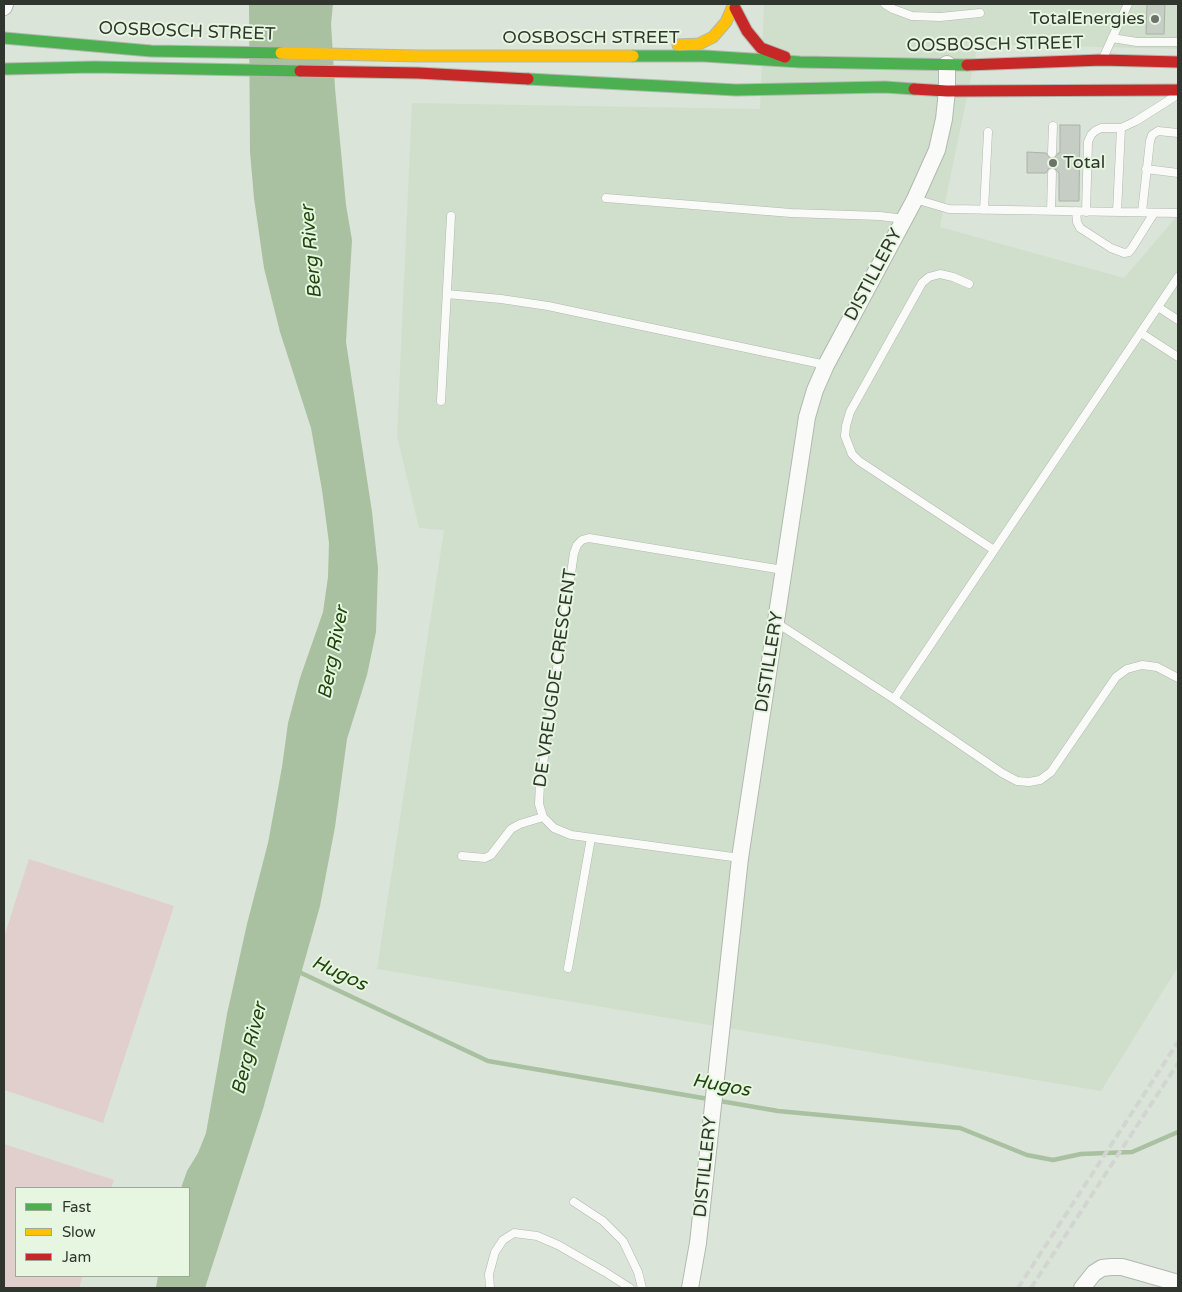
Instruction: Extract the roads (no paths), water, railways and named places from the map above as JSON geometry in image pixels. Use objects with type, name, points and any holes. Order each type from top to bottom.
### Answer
[{"type":"main road","points":[[735,5],[737,53]]},
{"type":"main road","points":[[563,55],[601,46],[698,44],[713,37],[720,30],[735,5]]},
{"type":"main road","points":[[735,5],[747,32],[761,48],[800,62]]},
{"type":"main road","name":"OOSBOSCH STREET","points":[[4,38],[152,52],[419,56],[704,56],[737,53],[800,62],[977,65],[1102,60],[1178,62]]},
{"type":"main road","name":"OOSBOSCH STREET","points":[[4,69],[94,67],[418,73],[736,86],[885,87],[947,91],[1178,90]]},
{"type":"main road","points":[[12,81],[42,69]]},
{"type":"street","name":"DISTILLERY","points":[[690,1288],[698,1243],[740,858],[807,417],[815,390],[826,366],[915,199],[937,150],[944,119],[947,64]]},
{"type":"street","points":[[1082,1288],[1094,1273],[1102,1268],[1111,1267],[1122,1267],[1178,1282]]},
{"type":"lane","points":[[885,4],[912,16],[940,17],[980,13]]},
{"type":"lane","points":[[1102,60],[1128,4]]},
{"type":"lane","points":[[1112,38],[1144,42],[1178,42]]},
{"type":"lane","points":[[1086,212],[1088,142],[1090,135],[1101,128],[1121,128],[1136,121],[1168,99],[1178,95]]},
{"type":"lane","points":[[1052,153],[1053,126]]},
{"type":"lane","points":[[1117,212],[1121,128]]},
{"type":"lane","points":[[1142,212],[1152,134],[1158,131],[1178,133]]},
{"type":"lane","points":[[984,210],[988,132]]},
{"type":"lane","points":[[1146,170],[1178,173]]},
{"type":"lane","points":[[1051,211],[1052,173]]},
{"type":"lane","points":[[606,198],[791,213],[880,216],[904,219]]},
{"type":"lane","points":[[915,199],[949,209],[1178,213]]},
{"type":"lane","points":[[1076,211],[1077,222],[1080,228],[1111,248],[1124,253],[1129,252],[1154,213]]},
{"type":"lane","points":[[441,401],[451,216]]},
{"type":"lane","points":[[969,284],[940,274],[929,277],[922,283],[850,412],[845,436],[852,454],[858,462],[994,550]]},
{"type":"lane","points":[[894,699],[1178,277]]},
{"type":"lane","points":[[447,294],[548,306],[826,366]]},
{"type":"lane","points":[[1158,307],[1178,320]]},
{"type":"lane","points":[[1140,333],[1178,358]]},
{"type":"lane","name":"DE VREUGDE CRESCENT","points":[[543,817],[539,804],[540,784],[574,553],[577,545],[582,540],[589,538],[783,570]]},
{"type":"lane","points":[[776,624],[894,699],[1002,773],[1017,781],[1029,782],[1040,780],[1051,772],[1116,677],[1128,669],[1142,665],[1157,667],[1178,678]]},
{"type":"lane","points":[[462,856],[485,858],[491,855],[511,829],[520,824],[543,817],[554,828],[571,835],[740,858]]},
{"type":"lane","points":[[568,968],[591,838]]},
{"type":"lane","points":[[574,1202],[604,1221],[623,1241],[638,1272],[642,1288]]},
{"type":"lane","points":[[490,1288],[489,1274],[495,1252],[503,1240],[514,1233],[536,1236],[558,1245],[630,1288]]},
{"type":"water","name":"Berg River","points":[[249,4],[333,4],[331,24],[335,88],[346,205],[352,240],[346,342],[372,512],[378,568],[376,632],[367,675],[347,739],[335,827],[320,906],[263,1109],[205,1288],[156,1288],[158,1277],[190,1277],[190,1187],[181,1187],[187,1171],[198,1153],[206,1133],[227,1014],[247,924],[268,843],[288,723],[300,678],[323,612],[328,577],[329,543],[311,428],[280,332],[264,268],[254,198],[250,152]]},
{"type":"waterway","name":"Hugos","points":[[297,971],[488,1061],[778,1111],[960,1128],[1027,1155],[1053,1160],[1081,1154],[1132,1152],[1178,1132]]},
{"type":"railway","points":[[1018,1288],[1178,1042]]},
{"type":"railway","points":[[1031,1288],[1178,1063]]},
{"type":"place","name":"TotalEnergies","points":[[1155,19]]},
{"type":"place","name":"Total","points":[[1053,163]]}]
